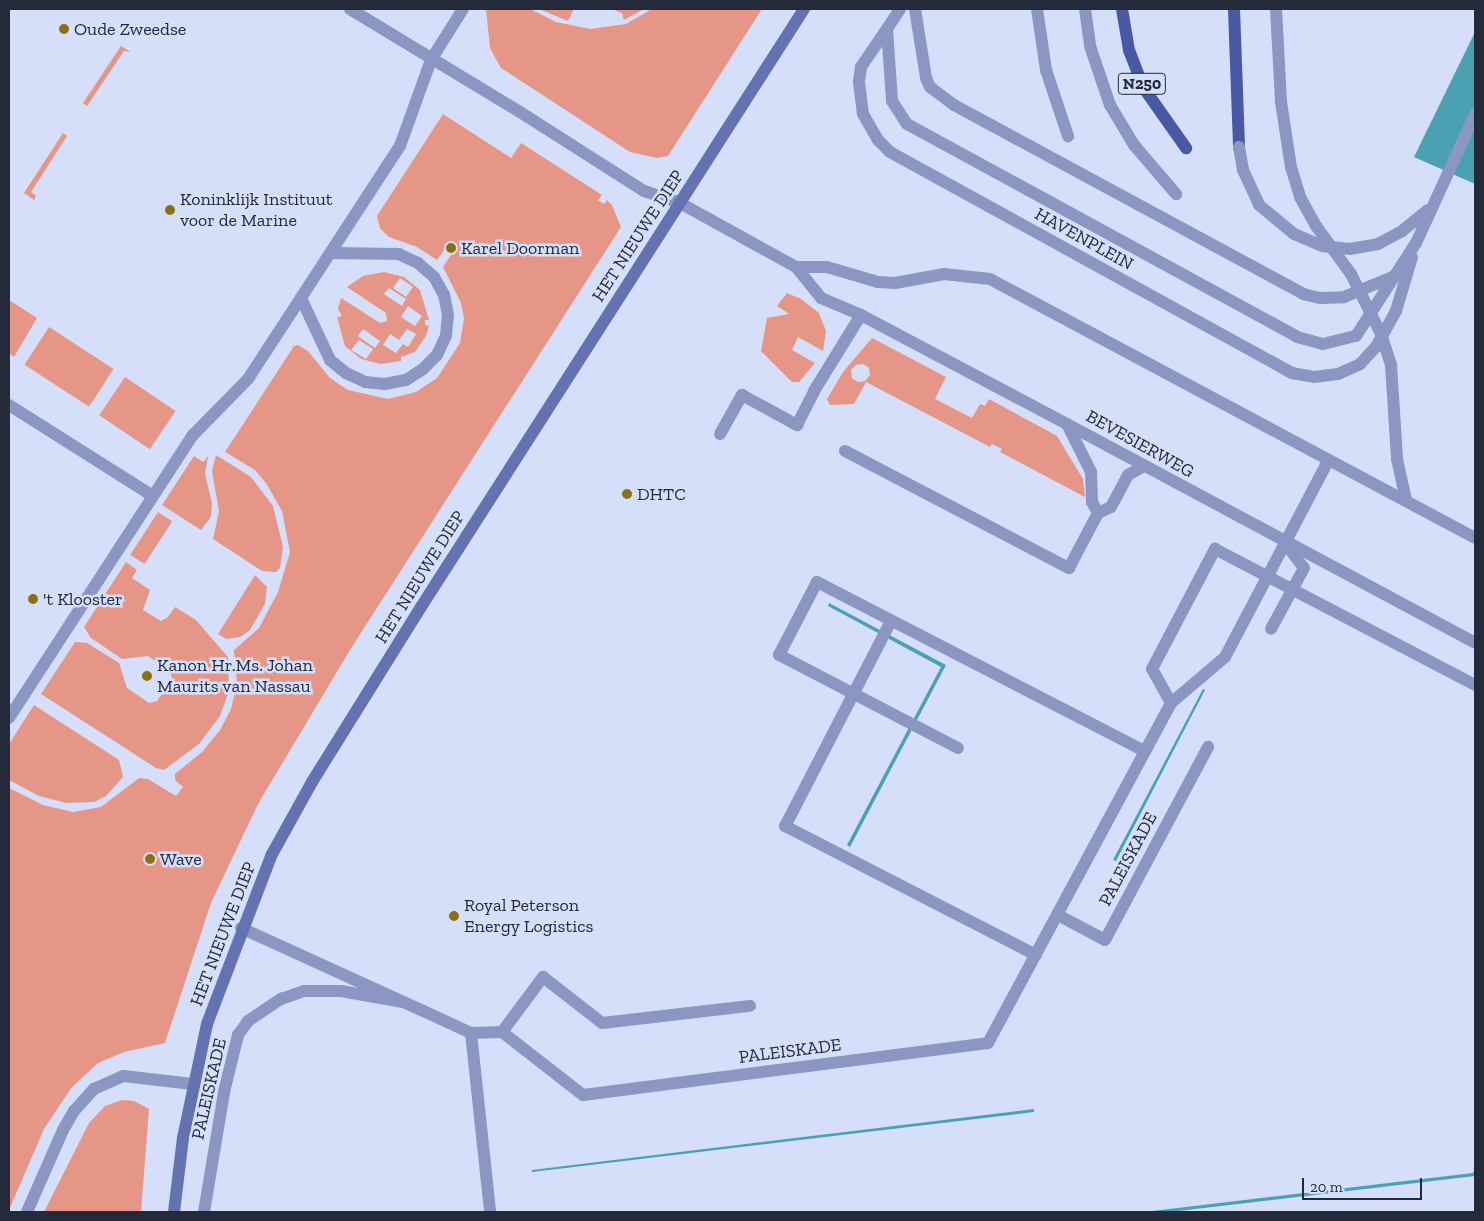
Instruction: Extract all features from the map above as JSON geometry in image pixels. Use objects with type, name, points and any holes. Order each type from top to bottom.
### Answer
[{"type":"main road","name":"N250","points":[[1122,9],[1129,50],[1143,87],[1186,148]]},
{"type":"main road","name":"HAVENPLEIN","points":[[1234,9],[1239,147]]},
{"type":"street","name":"BEVESIERWEG","points":[[350,9],[431,60],[520,112],[644,191],[680,203],[796,267],[820,298],[861,315],[1475,643]]},
{"type":"street","points":[[9,718],[194,434],[248,379],[400,146],[431,60],[464,9]]},
{"type":"street","name":"HET NIEUWE DIEP","points":[[174,1212],[193,1084],[207,1024],[241,928],[271,856],[312,782],[804,9]]},
{"type":"street","name":"HAVENPLEIN","points":[[900,9],[861,67],[859,82],[863,114],[878,140],[890,152],[1292,373],[1314,377],[1338,374],[1360,364],[1376,347],[1396,311],[1416,244],[1475,114]]},
{"type":"street","points":[[915,9],[926,78],[930,86],[954,105],[1303,294],[1321,298],[1344,297],[1396,276]]},
{"type":"street","points":[[1037,9],[1046,70],[1068,136]]},
{"type":"street","points":[[1085,9],[1090,46],[1110,104],[1134,146],[1176,194]]},
{"type":"street","points":[[1276,9],[1280,102],[1291,168],[1300,197],[1332,250],[1351,274],[1381,334],[1391,365],[1397,459],[1406,500]]},
{"type":"street","name":"HAVENPLEIN","points":[[887,29],[892,101],[907,124],[1297,337],[1323,344],[1356,336],[1416,244]]},
{"type":"street","name":"HAVENPLEIN","points":[[1239,147],[1243,170],[1259,205],[1294,234],[1322,246],[1350,248],[1378,244],[1402,231],[1432,206]]},
{"type":"street","points":[[301,298],[330,360],[346,374],[365,382],[385,384],[406,380],[423,369],[438,355],[446,336],[448,315],[444,295],[434,277],[418,263],[399,254],[330,253]]},
{"type":"street","name":"BEVESIERWEG","points":[[796,267],[827,267],[878,282],[895,283],[944,274],[990,279],[1475,538]]},
{"type":"street","points":[[720,434],[742,395],[797,425],[814,391],[861,315]]},
{"type":"street","points":[[9,405],[153,496]]},
{"type":"street","points":[[1067,424],[1091,472],[1092,502],[1098,513]]},
{"type":"street","points":[[845,451],[1069,568],[1098,513],[1110,507],[1128,475],[1144,466]]},
{"type":"street","name":"PALEISKADE","points":[[241,928],[471,1034],[502,1032],[583,1095],[988,1044],[1171,703],[1225,657],[1328,461]]},
{"type":"street","points":[[1271,629],[1304,568],[1285,542]]},
{"type":"street","points":[[1171,703],[1152,669],[1215,549],[1475,684]]},
{"type":"street","points":[[958,748],[779,655],[817,582],[1145,752]]},
{"type":"street","points":[[891,621],[785,826],[1036,955]]},
{"type":"street","name":"PALEISKADE","points":[[1058,915],[1105,940],[1208,747]]},
{"type":"street","points":[[502,1032],[543,977],[602,1023],[750,1006]]},
{"type":"street","name":"PALEISKADE","points":[[204,1212],[224,1092],[238,1035],[248,1021],[281,999],[304,991],[341,991],[403,1002]]},
{"type":"street","points":[[471,1034],[490,1212]]},
{"type":"street","points":[[27,1212],[63,1130],[74,1111],[94,1089],[123,1076],[193,1084]]},
{"type":"shaded area","points":[[486,9],[530,9],[556,22],[590,29],[626,24],[652,9],[762,9],[668,156],[657,158],[630,152],[501,68],[490,48]]},
{"type":"shaded area","points":[[539,9],[574,9],[568,21]]},
{"type":"shaded area","points":[[611,9],[644,9],[624,20],[622,13]]},
{"type":"shaded area","points":[[121,46],[131,52],[124,51],[87,106],[83,103]]},
{"type":"shaded area","points":[[443,114],[511,158],[521,143],[602,195],[598,200],[604,204],[607,200],[612,205],[621,227],[350,650],[258,804],[211,903],[165,1043],[124,1052],[98,1063],[72,1087],[44,1129],[9,1210],[9,788],[43,805],[73,812],[101,807],[139,778],[148,779],[176,796],[183,787],[175,780],[175,774],[202,752],[220,730],[231,709],[237,683],[234,650],[259,628],[278,592],[290,552],[282,511],[266,483],[255,470],[225,452],[294,346],[298,345],[308,351],[330,378],[348,390],[388,399],[416,392],[437,378],[460,343],[464,318],[461,303],[443,267],[457,246],[450,242],[437,260],[417,247],[389,237],[380,228],[377,216]]},
{"type":"shaded area","points":[[63,133],[67,136],[31,192],[36,196],[34,200],[24,193]]},
{"type":"shaded area","points":[[384,272],[404,277],[420,290],[429,320],[425,320],[425,325],[429,326],[426,336],[415,352],[401,357],[401,361],[381,364],[361,359],[345,346],[337,317],[342,316],[338,309],[341,298],[380,323],[387,321],[386,313],[347,287],[363,276]],"holes":[[[400,278],[413,287],[406,297],[393,288]],[[389,288],[406,299],[402,306],[384,294]],[[408,306],[422,316],[415,326],[401,317]],[[363,329],[380,341],[375,348],[358,336]],[[407,329],[416,334],[408,347],[403,344],[396,353],[383,345],[390,334],[399,340]],[[359,340],[373,349],[366,359],[351,350]]]},
{"type":"shaded area","points":[[787,293],[801,299],[819,313],[826,331],[823,351],[798,337],[792,350],[815,363],[799,382],[792,382],[761,351],[767,318],[789,314],[777,306]]},
{"type":"shaded area","points":[[9,300],[37,318],[14,357],[9,353]]},
{"type":"shaded area","points":[[49,327],[114,369],[89,407],[24,365]]},
{"type":"shaded area","points":[[872,338],[946,377],[935,399],[972,418],[980,404],[985,406],[989,399],[1057,436],[1083,479],[1085,497],[1000,452],[1002,449],[992,444],[990,447],[866,382],[854,404],[830,405],[827,399],[843,372]],"holes":[[[863,364],[869,368],[870,375],[865,381],[858,382],[852,378],[851,370],[856,365]]]},
{"type":"shaded area","points":[[125,377],[176,411],[150,449],[99,415]]},
{"type":"shaded area","points":[[216,455],[251,477],[273,506],[283,547],[280,568],[276,572],[262,571],[213,539],[219,511],[212,471]]},
{"type":"shaded area","points":[[194,456],[203,462],[208,456],[205,474],[212,503],[211,517],[201,530],[162,505]]},
{"type":"shaded area","points":[[158,512],[172,521],[144,564],[130,555]]},
{"type":"shaded area","points":[[126,562],[137,570],[132,578],[150,590],[143,610],[161,621],[168,617],[175,607],[196,620],[228,657],[229,691],[220,716],[199,744],[164,770],[156,768],[41,694],[75,642],[87,643],[119,663],[127,688],[149,703],[157,701],[172,679],[170,671],[148,656],[122,659],[91,638],[84,627]]},
{"type":"shaded area","points":[[255,575],[267,587],[265,604],[250,630],[240,637],[226,639],[218,634]]},
{"type":"shaded area","points":[[34,705],[119,760],[123,777],[106,796],[94,802],[66,803],[39,796],[9,780],[9,744]]},
{"type":"shaded area","points":[[122,1100],[134,1101],[149,1109],[141,1212],[44,1212],[89,1123],[105,1106]]},
{"type":"water","points":[[1475,32],[1475,184],[1414,157]]},
{"type":"water","points":[[829,603],[946,665],[850,847],[847,845],[941,667],[828,606]]},
{"type":"water","points":[[1203,689],[1205,690],[1116,861],[1113,860]]},
{"type":"water","points":[[1034,1109],[1034,1112],[532,1172],[532,1170]]},
{"type":"water","points":[[1475,1168],[1475,1176],[1170,1212],[1144,1212],[1473,1173]]},
{"type":"place","name":"Oude Zweedse","points":[[64,29]]},
{"type":"place","name":"Koninklijk Instituut voor de Marine","points":[[170,210]]},
{"type":"place","name":"Karel Doorman","points":[[451,248]]},
{"type":"place","name":"DHTC","points":[[627,494]]},
{"type":"place","name":"'t Klooster","points":[[33,599]]},
{"type":"place","name":"Kanon Hr.Ms. Johan Maurits van Nassau","points":[[147,676]]},
{"type":"place","name":"Wave","points":[[150,859]]},
{"type":"place","name":"Royal Peterson Energy Logistics","points":[[454,916]]}]
